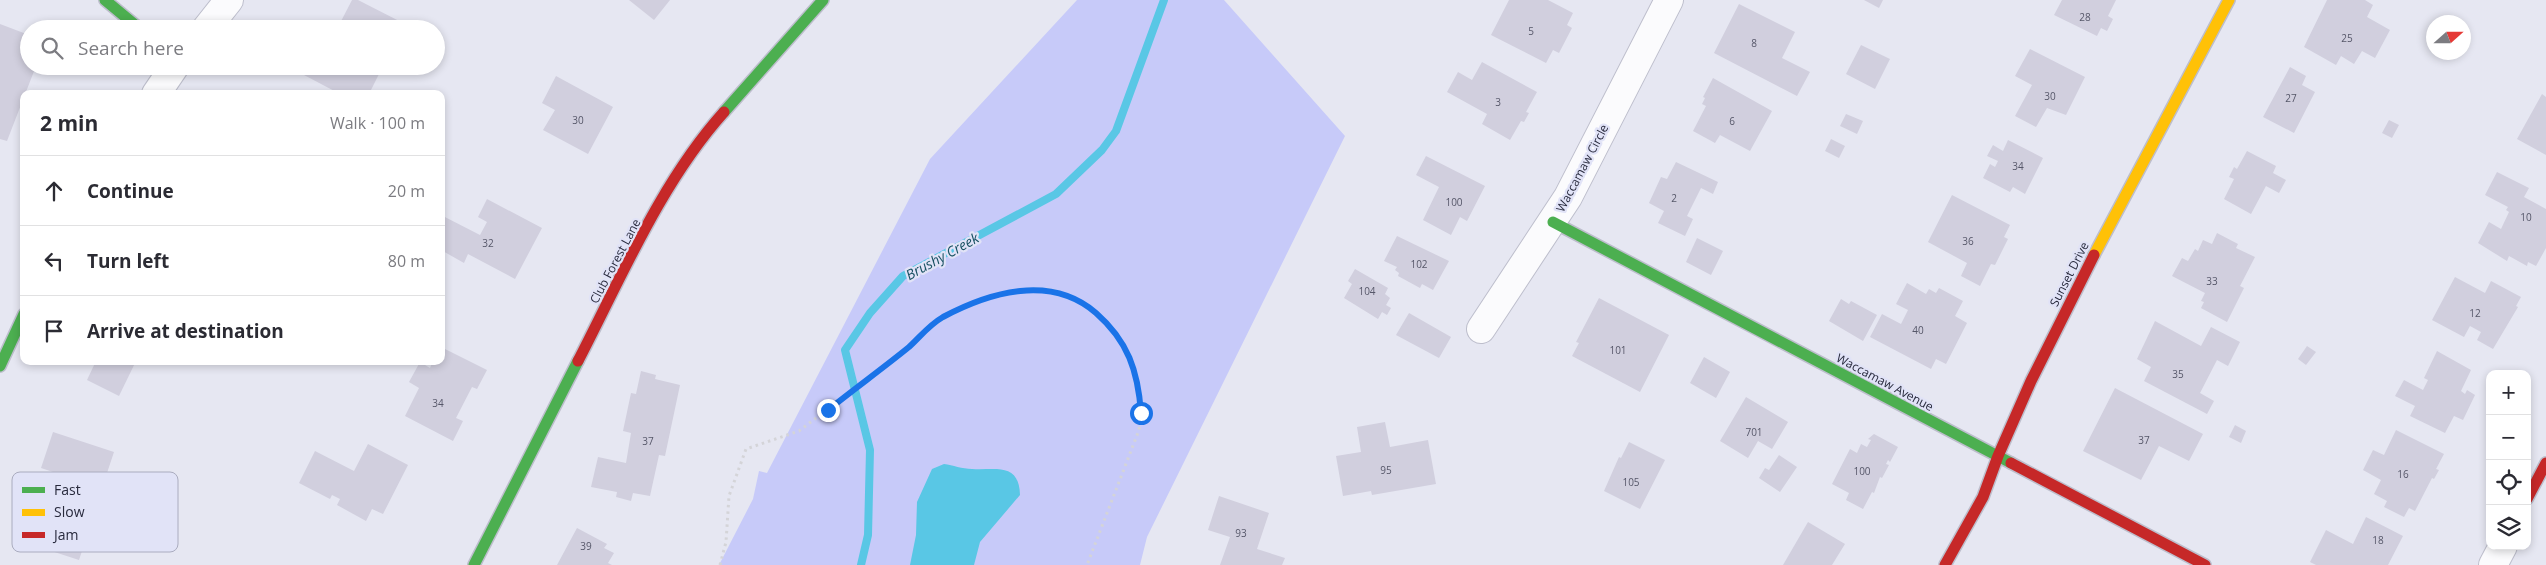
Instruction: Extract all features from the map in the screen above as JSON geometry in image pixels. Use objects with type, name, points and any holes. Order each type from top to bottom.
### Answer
[{"type":"street","points":[[105,0],[129,20]]},
{"type":"street","points":[[213,20],[229,0]]},
{"type":"street","name":"Club Forest Lane","points":[[474,565],[633,254],[674,180],[706,133],[823,0]]},
{"type":"street","name":"Waccamaw Circle","points":[[1481,329],[1553,222],[1670,0]]},
{"type":"street","name":"Sunset Drive","points":[[1945,565],[1983,497],[1998,456],[2031,382],[2129,186],[2229,0]]},
{"type":"street","points":[[159,90],[169,75]]},
{"type":"street","name":"Waccamaw Avenue","points":[[1553,222],[2205,565]]},
{"type":"street","points":[[0,366],[20,323]]},
{"type":"street","points":[[2531,491],[2546,463]]},
{"type":"street","points":[[2493,565],[2501,550]]},
{"type":"path","points":[[720,565],[726,542],[729,496],[746,449],[799,431],[828,410],[942,318],[1000,295],[1024,290],[1048,289],[1065,294],[1093,310],[1114,329],[1132,364],[1140,397],[1139,430],[1127,466],[1086,565]]},
{"type":"shaded area","points":[[1077,0],[1224,0],[1345,136],[1147,537],[1140,565],[719,565],[753,499],[759,471],[767,473],[930,159]]},
{"type":"shaded area","points":[[944,464],[968,469],[997,469],[1010,472],[1019,484],[1020,495],[980,542],[974,565],[910,565],[916,535],[917,502],[932,469]]},
{"type":"building","points":[[352,0],[358,0],[397,20],[342,20]]},
{"type":"building","points":[[629,0],[670,0],[654,20]]},
{"type":"building","points":[[1509,0],[1548,0],[1573,13],[1567,25],[1572,28],[1559,53],[1553,50],[1546,63],[1491,35]]},
{"type":"building","points":[[1864,0],[1883,0],[1879,8]]},
{"type":"building","points":[[2062,0],[2116,0],[2108,16],[2113,19],[2107,31],[2101,28],[2097,36],[2054,15]]},
{"type":"building","points":[[2327,0],[2365,0],[2373,5],[2367,17],[2390,30],[2375,58],[2362,51],[2354,64],[2341,56],[2336,65],[2304,47]]},
{"type":"building","points":[[1739,4],[1795,32],[1782,58],[1810,72],[1797,96],[1714,53]]},
{"type":"building","points":[[0,24],[20,32],[20,75],[33,75],[27,90],[20,90],[20,107],[7,141],[0,139]]},
{"type":"building","points":[[1861,45],[1890,59],[1875,89],[1846,74]]},
{"type":"building","points":[[2030,49],[2085,77],[2066,115],[2047,108],[2036,127],[2015,116],[2032,85],[2015,76]]},
{"type":"building","points":[[1482,62],[1537,92],[1526,112],[1529,113],[1524,122],[1521,121],[1510,140],[1482,124],[1487,114],[1447,92],[1458,72],[1472,80]]},
{"type":"building","points":[[2290,67],[2306,76],[2302,85],[2315,92],[2294,133],[2263,117]]},
{"type":"building","points":[[304,75],[378,75],[371,90],[332,90]]},
{"type":"building","points":[[556,76],[613,107],[588,154],[543,130],[555,110],[542,103]]},
{"type":"building","points":[[1713,78],[1772,111],[1750,151],[1720,135],[1715,143],[1693,131],[1706,106],[1702,104],[1705,98],[1703,97]]},
{"type":"building","points":[[2542,94],[2546,97],[2546,155],[2517,139]]},
{"type":"building","points":[[1846,114],[1863,121],[1857,134],[1840,126]]},
{"type":"building","points":[[2389,120],[2399,125],[2392,138],[2382,133]]},
{"type":"building","points":[[1831,139],[1845,146],[1839,158],[1825,151]]},
{"type":"building","points":[[2008,140],[2043,158],[2025,194],[2013,187],[2010,192],[1983,178],[1990,164],[1995,167],[1998,161],[1987,156],[1993,145],[2003,151]]},
{"type":"building","points":[[2247,151],[2276,166],[2273,173],[2286,180],[2279,193],[2266,186],[2251,214],[2224,199],[2234,179],[2229,177],[2234,167],[2237,169]]},
{"type":"building","points":[[1426,156],[1485,186],[1467,221],[1460,217],[1451,235],[1423,220],[1439,187],[1416,175]]},
{"type":"building","points":[[1676,162],[1718,182],[1713,194],[1701,188],[1687,216],[1693,219],[1685,236],[1658,223],[1664,211],[1649,203],[1661,177],[1667,179]]},
{"type":"building","points":[[2497,172],[2529,188],[2524,197],[2546,209],[2546,248],[2536,266],[2528,262],[2527,266],[2509,256],[2507,261],[2478,243],[2489,222],[2501,229],[2509,212],[2506,210],[2508,207],[2485,195]]},
{"type":"building","points":[[1952,195],[2010,225],[2004,237],[2008,239],[1995,265],[1991,264],[1980,286],[1961,276],[1967,263],[1928,242]]},
{"type":"building","points":[[487,199],[542,228],[515,279],[468,254],[464,263],[445,252],[445,217],[480,235],[487,222],[478,217]]},
{"type":"building","points":[[2217,233],[2238,244],[2236,248],[2255,257],[2240,286],[2244,288],[2227,322],[2201,308],[2204,302],[2201,301],[2205,293],[2172,276],[2182,258],[2188,261],[2195,249],[2198,251],[2203,240],[2212,244]]},
{"type":"building","points":[[1397,236],[1449,261],[1433,290],[1422,284],[1420,288],[1398,276],[1399,273],[1395,270],[1397,267],[1384,261]]},
{"type":"building","points":[[1697,238],[1723,251],[1711,275],[1686,262]]},
{"type":"building","points":[[1355,269],[1388,288],[1385,294],[1390,298],[1386,305],[1391,308],[1387,315],[1382,312],[1378,319],[1344,298],[1352,284],[1348,281]]},
{"type":"building","points":[[2455,277],[2485,293],[2491,281],[2521,297],[2516,306],[2518,307],[2493,349],[2477,340],[2481,332],[2470,326],[2464,337],[2432,320]]},
{"type":"building","points":[[1907,283],[1926,294],[1929,289],[1936,293],[1939,288],[1963,301],[1955,316],[1967,323],[1946,364],[1936,359],[1931,369],[1870,337],[1882,314],[1901,324],[1908,310],[1896,304]]},
{"type":"building","points":[[1599,298],[1669,335],[1640,392],[1572,356],[1579,343],[1576,342]]},
{"type":"building","points":[[1841,299],[1849,304],[1851,301],[1877,315],[1863,341],[1829,321]]},
{"type":"building","points":[[1409,313],[1451,337],[1439,358],[1396,335]]},
{"type":"building","points":[[2155,321],[2201,346],[2211,327],[2240,342],[2228,366],[2217,360],[2200,393],[2214,401],[2207,414],[2144,381],[2151,367],[2137,359]]},
{"type":"building","points":[[2307,346],[2316,352],[2306,365],[2298,359]]},
{"type":"building","points":[[445,349],[487,370],[477,389],[472,387],[456,418],[463,421],[453,441],[405,416],[419,388],[409,382],[418,365],[425,365],[430,368],[431,365],[445,365]]},
{"type":"building","points":[[2437,351],[2471,370],[2461,391],[2465,394],[2467,390],[2475,395],[2463,420],[2454,416],[2445,433],[2410,416],[2415,406],[2395,396],[2404,380],[2423,390],[2428,380],[2424,378]]},
{"type":"building","points":[[1704,357],[1730,372],[1716,398],[1690,383]]},
{"type":"building","points":[[94,365],[134,365],[119,396],[87,380]]},
{"type":"building","points":[[641,371],[656,375],[655,379],[680,385],[665,456],[659,455],[650,496],[633,493],[631,501],[616,497],[617,492],[591,487],[598,457],[626,463],[631,433],[623,431],[631,393],[636,394]]},
{"type":"building","points":[[2115,388],[2203,434],[2189,461],[2159,446],[2141,480],[2083,451]]},
{"type":"building","points":[[1746,397],[1788,422],[1772,449],[1758,441],[1748,458],[1720,441]]},
{"type":"building","points":[[1385,422],[1390,447],[1428,440],[1436,484],[1372,495],[1371,491],[1343,496],[1336,456],[1361,452],[1357,427]]},
{"type":"building","points":[[2235,425],[2246,431],[2241,443],[2229,437]]},
{"type":"building","points":[[2396,430],[2444,454],[2436,469],[2439,470],[2434,479],[2432,478],[2415,511],[2409,508],[2404,517],[2384,507],[2387,501],[2374,494],[2381,480],[2363,470],[2373,450],[2384,455]]},
{"type":"building","points":[[53,432],[114,452],[107,472],[53,472],[41,468]]},
{"type":"building","points":[[1874,434],[1898,447],[1890,462],[1888,460],[1886,464],[1889,465],[1882,478],[1880,477],[1874,493],[1872,492],[1863,509],[1846,500],[1849,493],[1832,484],[1850,449],[1857,453],[1861,444],[1867,447],[1871,440],[1868,439]]},
{"type":"building","points":[[1629,442],[1665,460],[1640,509],[1604,491],[1619,457],[1621,458]]},
{"type":"building","points":[[368,444],[408,465],[383,514],[372,509],[366,521],[337,505],[340,499],[332,495],[330,499],[299,483],[315,451],[354,471]]},
{"type":"building","points":[[1779,455],[1797,467],[1780,492],[1759,478],[1765,468],[1769,470]]},
{"type":"building","points":[[1219,496],[1269,513],[1257,549],[1285,558],[1282,565],[1220,565],[1230,537],[1208,530]]},
{"type":"building","points":[[2366,517],[2403,536],[2388,565],[2316,565],[2310,562],[2326,530],[2353,544]]},
{"type":"building","points":[[1808,522],[1845,544],[1832,565],[1783,565]]},
{"type":"building","points":[[577,528],[607,544],[604,548],[614,553],[608,563],[612,565],[557,565]]},
{"type":"building","points":[[54,552],[82,552],[79,560]]},
{"type":"waterway","name":"Brushy Creek","points":[[861,565],[868,535],[870,450],[845,350],[870,313],[903,276],[1056,194],[1102,150],[1116,131],[1164,0]]},
{"type":"traffic: fast","points":[[105,0],[129,20]]},
{"type":"traffic: fast","points":[[724,112],[823,0]]},
{"type":"traffic: fast","points":[[1553,222],[2011,463]]},
{"type":"traffic: fast","points":[[0,366],[20,323]]},
{"type":"traffic: fast","points":[[474,565],[578,361]]},
{"type":"traffic: slow","points":[[2094,255],[2229,0]]},
{"type":"traffic: jam","points":[[578,361],[626,264],[661,200],[701,139],[724,112]]},
{"type":"traffic: jam","points":[[1945,565],[1983,497],[1998,456],[2031,381],[2094,255]]},
{"type":"traffic: jam","points":[[2011,463],[2205,565]]},
{"type":"traffic: jam","points":[[2531,491],[2546,463]]},
{"type":"route","points":[[828,410],[910,346],[924,331],[942,318],[1000,295],[1033,289],[1048,289],[1065,294],[1093,310],[1114,329],[1125,346],[1132,364],[1140,397],[1141,413]]}]
